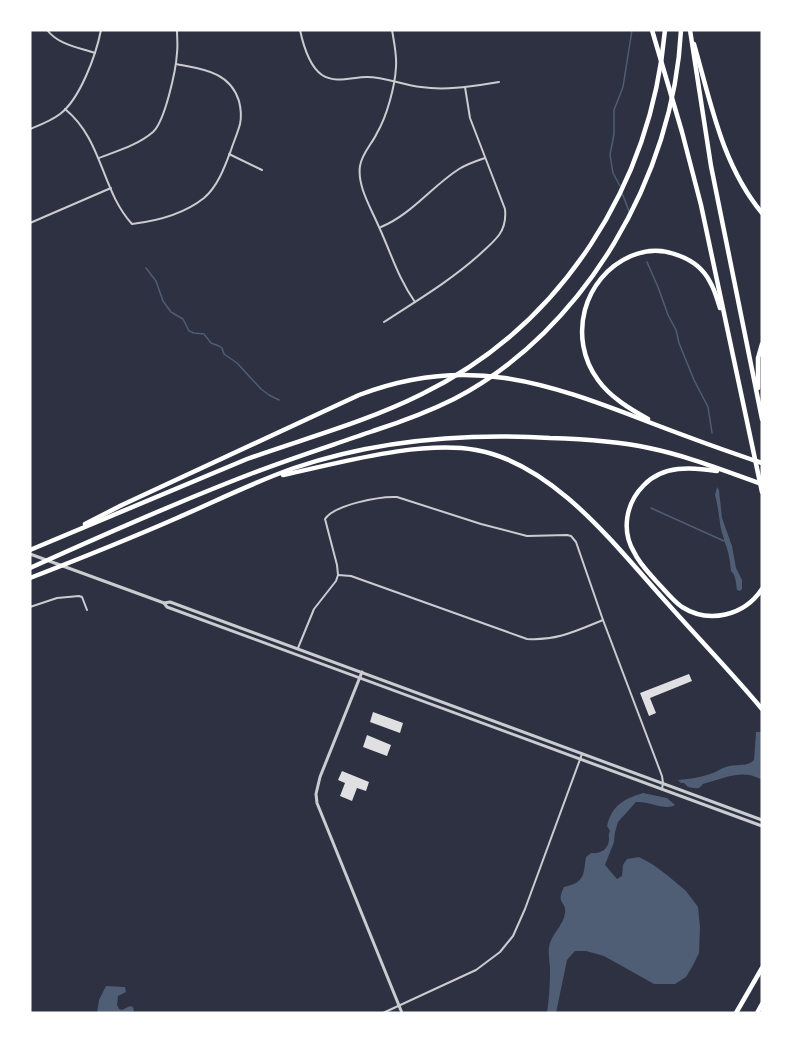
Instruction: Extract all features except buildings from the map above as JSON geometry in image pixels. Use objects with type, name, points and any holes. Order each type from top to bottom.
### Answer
[{"type":"highway","points":[[652,30],[705,225],[762,492]]},
{"type":"highway","points":[[41,546],[248,459],[379,413],[455,376],[500,345],[549,298],[582,257],[614,207],[651,114],[661,66],[665,30]]},
{"type":"highway","points":[[30,568],[226,483],[415,416],[467,392],[512,361],[553,322],[589,280],[621,232],[636,203],[650,170],[667,116],[678,68],[681,30]]},
{"type":"highway","points":[[690,30],[726,152],[742,186],[762,213]]},
{"type":"highway","points":[[690,30],[716,191],[762,419]]},
{"type":"highway","points":[[667,429],[614,396],[599,382],[590,367],[582,344],[582,326],[586,304],[597,283],[615,265],[639,253],[663,251],[679,255],[697,265],[711,283],[729,339]]},
{"type":"highway","points":[[760,409],[757,368],[762,344]]},
{"type":"highway","points":[[30,552],[122,505],[351,399],[387,386],[423,378],[463,375],[501,376],[559,389],[762,464]]},
{"type":"highway","points":[[30,578],[157,527],[268,478],[312,462],[377,447],[434,439],[500,436],[584,439],[634,445],[676,455],[762,484]]},
{"type":"highway","points":[[268,478],[365,458],[434,449],[476,450],[521,466],[560,492],[603,533],[762,709]]},
{"type":"highway","points":[[737,475],[688,468],[656,475],[642,486],[634,497],[627,515],[627,535],[631,548],[643,566],[677,603],[690,611],[712,616],[733,612],[750,603],[762,589]]},
{"type":"highway","points":[[736,1013],[762,968]]},
{"type":"highway","points":[[757,1013],[762,1004]]},
{"type":"street","points":[[47,30],[62,43],[95,53]]},
{"type":"street","points":[[30,129],[51,120],[65,110],[80,88],[91,64],[101,30]]},
{"type":"street","points":[[99,158],[126,148],[157,128],[164,113],[176,64],[177,30]]},
{"type":"street","points":[[300,30],[316,69],[325,76],[335,79],[378,78],[433,89],[499,82]]},
{"type":"street","points":[[392,30],[397,65],[394,82],[382,123],[362,158],[360,179],[401,280],[415,302]]},
{"type":"street","points":[[65,110],[81,125],[89,137],[122,212],[132,224],[157,220],[189,208],[207,196],[216,182],[240,124],[242,110],[235,90],[226,80],[217,74],[176,64]]},
{"type":"street","points":[[384,322],[446,282],[499,235],[504,226],[505,209],[470,117],[465,87]]},
{"type":"street","points":[[229,154],[262,170]]},
{"type":"street","points":[[380,228],[404,216],[446,178],[461,168],[485,158]]},
{"type":"street","points":[[30,223],[111,189]]},
{"type":"street","points":[[298,648],[314,609],[336,581],[338,575],[325,519],[329,513],[369,500],[386,496],[397,497],[526,536],[567,535],[576,542],[662,776],[662,789]]},
{"type":"street","points":[[30,552],[164,603],[167,607],[762,826]]},
{"type":"street","points":[[338,575],[351,576],[527,639],[553,639],[603,620]]},
{"type":"street","points":[[30,607],[57,598],[79,596],[82,597],[87,610]]},
{"type":"street","points":[[164,603],[171,602],[298,648],[762,820]]},
{"type":"street","points":[[362,672],[320,777],[317,804],[402,1013]]},
{"type":"street","points":[[383,1013],[476,970],[500,952],[513,936],[582,754]]},
{"type":"water","points":[[717,487],[722,518],[732,546],[736,568],[742,580],[740,591],[737,590],[735,577],[731,571],[721,529],[715,495]]},
{"type":"water","points":[[756,732],[762,732],[762,780],[740,775],[725,777],[696,788],[688,787],[678,780],[700,777],[722,768],[751,762],[754,760]]},
{"type":"water","points":[[643,793],[667,798],[675,805],[667,807],[636,802],[618,822],[614,842],[605,865],[617,879],[622,876],[623,865],[627,859],[639,857],[652,864],[686,891],[698,907],[699,953],[686,977],[675,984],[654,984],[604,956],[586,951],[575,951],[567,960],[556,1013],[547,1013],[550,981],[549,947],[564,917],[565,909],[561,897],[564,887],[576,883],[582,877],[586,857],[591,853],[600,852],[607,846],[610,831],[607,826],[616,808],[630,798]]},
{"type":"water","points":[[106,986],[125,987],[126,992],[118,996],[117,1005],[122,1010],[133,1007],[134,1011],[97,1013],[99,1000]]},
{"type":"waterway","points":[[620,186],[613,173],[610,155],[614,134],[614,110],[623,87],[632,30]]},
{"type":"waterway","points":[[622,193],[629,211]]},
{"type":"waterway","points":[[647,262],[694,380],[708,407],[712,433]]},
{"type":"waterway","points":[[146,268],[156,281],[163,301],[171,312],[183,319],[189,331],[204,334],[211,343],[222,348],[224,354],[237,363],[261,389],[279,400]]},
{"type":"waterway","points":[[651,508],[724,541]]}]
